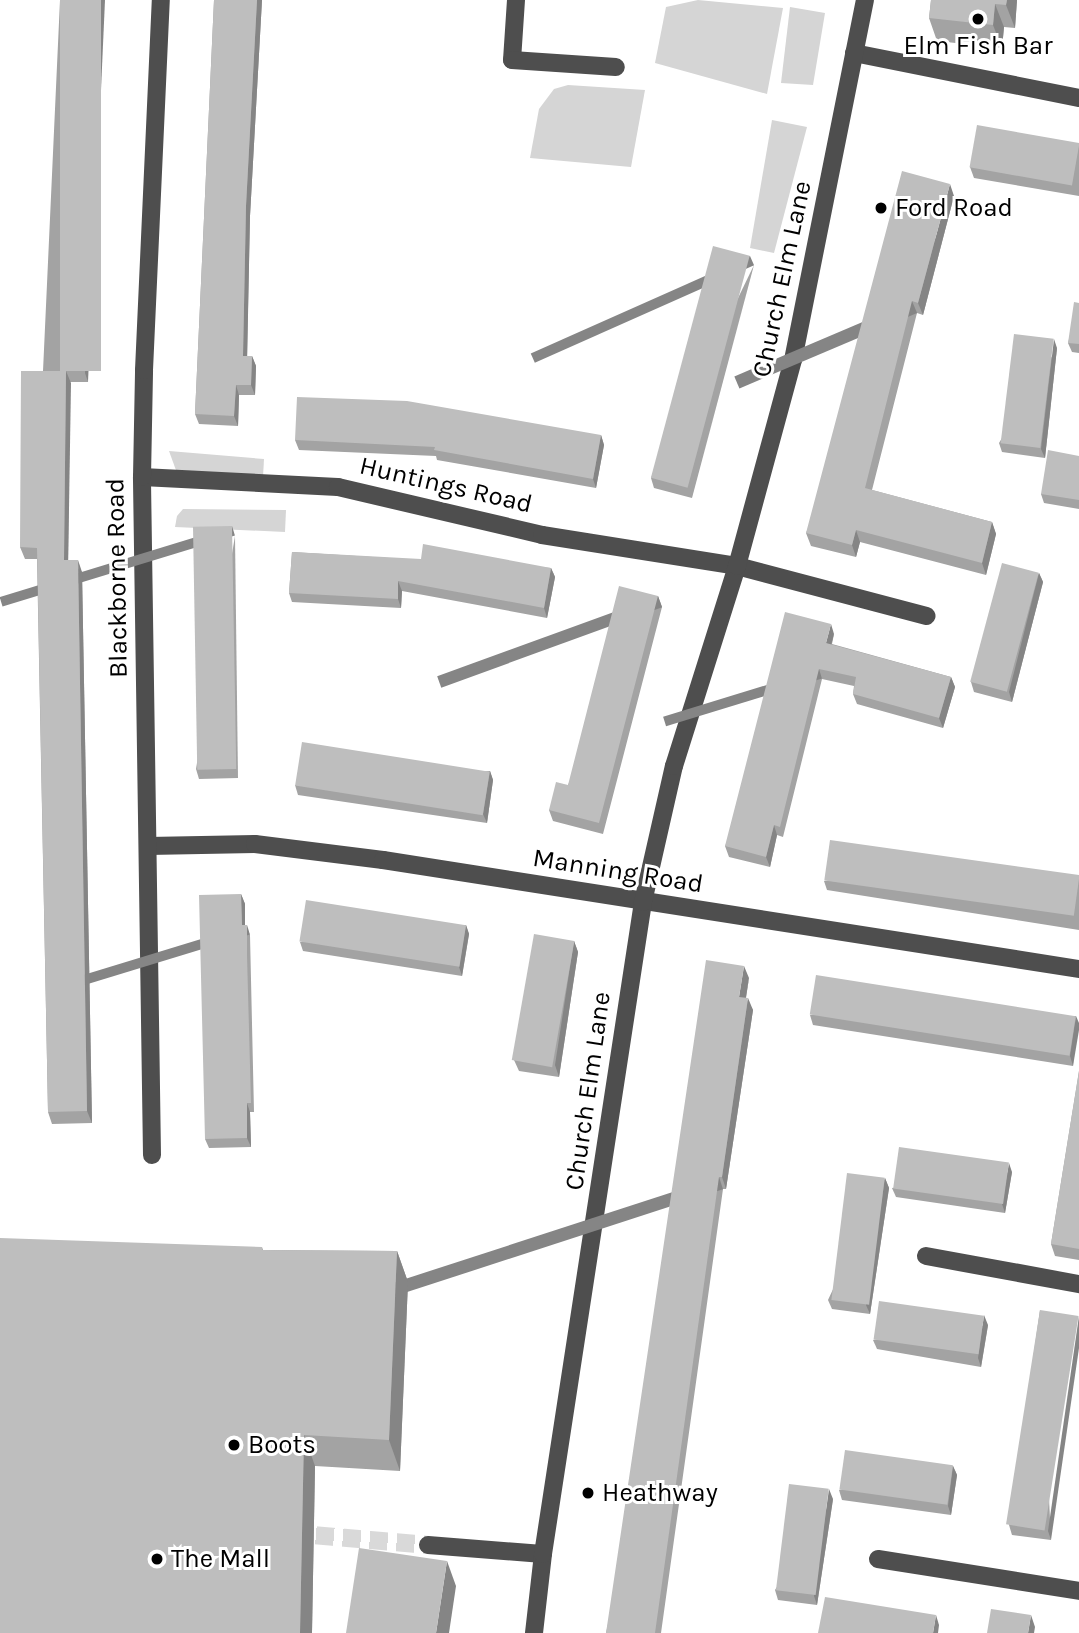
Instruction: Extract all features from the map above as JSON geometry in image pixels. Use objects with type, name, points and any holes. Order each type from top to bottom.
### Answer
[{"type":"street","name":"Blackborne Road","points":[[152,1155],[142,477],[144,370],[161,0]]},
{"type":"street","points":[[516,0],[512,60],[616,67]]},
{"type":"street","name":"Church Elm Lane","points":[[534,1633],[543,1554],[643,902],[674,766],[737,566],[793,360],[864,0]]},
{"type":"street","points":[[854,53],[1079,98]]},
{"type":"street","name":"Huntings Road","points":[[142,477],[338,487],[542,535],[737,566]]},
{"type":"street","points":[[737,566],[926,616]]},
{"type":"street","name":"Manning Road","points":[[148,846],[255,844],[383,860],[1079,969]]},
{"type":"street","points":[[926,1256],[1079,1284]]},
{"type":"street","points":[[428,1545],[543,1554]]},
{"type":"street","points":[[878,1559],[1079,1591]]},
{"type":"shaded area","points":[[698,0],[783,8],[767,94],[655,63],[666,7]]},
{"type":"shaded area","points":[[790,7],[825,13],[813,85],[781,83]]},
{"type":"shaded area","points":[[568,85],[645,90],[631,167],[530,158],[539,109],[554,89]]},
{"type":"shaded area","points":[[772,120],[807,127],[774,253],[750,248]]},
{"type":"shaded area","points":[[169,451],[264,459],[263,477],[177,473]]},
{"type":"shaded area","points":[[183,509],[286,510],[285,532],[175,527],[177,516]]},
{"type":"building","points":[[60,0],[101,0],[101,371],[60,371]]},
{"type":"building","points":[[214,0],[257,0],[246,206],[243,356],[252,356],[251,385],[236,385],[234,416],[195,414]]},
{"type":"building","points":[[931,0],[1007,0],[1006,5],[995,4],[993,25],[929,18]]},
{"type":"building","points":[[977,125],[1079,143],[1072,185],[970,167]]},
{"type":"building","points":[[902,171],[950,184],[918,303],[912,301],[865,488],[992,522],[982,563],[856,530],[852,545],[806,533]]},
{"type":"building","points":[[713,246],[750,256],[688,488],[651,478]]},
{"type":"building","points":[[1074,302],[1079,303],[1079,344],[1068,343]]},
{"type":"building","points":[[1014,334],[1054,339],[1040,448],[1001,443]]},
{"type":"building","points":[[21,371],[66,371],[64,560],[78,560],[87,1111],[48,1112],[37,548],[20,547]]},
{"type":"building","points":[[297,397],[407,401],[601,435],[593,479],[434,450],[435,447],[295,440]]},
{"type":"building","points":[[1048,450],[1079,456],[1079,500],[1041,494]]},
{"type":"building","points":[[232,526],[236,769],[197,770],[193,527]]},
{"type":"building","points":[[423,544],[551,568],[544,608],[398,581],[398,599],[289,593],[292,552],[421,559]]},
{"type":"building","points":[[1002,563],[1039,573],[1007,692],[970,682]]},
{"type":"building","points":[[619,586],[658,596],[599,823],[549,810],[556,782],[568,785]]},
{"type":"building","points":[[785,612],[831,624],[826,643],[951,677],[939,718],[853,694],[856,677],[819,669],[780,827],[774,825],[766,857],[725,846]]},
{"type":"building","points":[[302,742],[490,772],[483,815],[295,785]]},
{"type":"building","points":[[830,840],[1079,875],[1074,916],[824,881]]},
{"type":"building","points":[[241,894],[242,925],[247,925],[251,1103],[247,1103],[247,1138],[205,1139],[199,895]]},
{"type":"building","points":[[306,900],[466,925],[459,967],[299,941]]},
{"type":"building","points":[[534,934],[574,941],[552,1067],[512,1060]]},
{"type":"building","points":[[706,960],[744,966],[739,997],[748,998],[722,1177],[719,1177],[655,1633],[606,1633]]},
{"type":"building","points":[[816,975],[1076,1016],[1070,1056],[810,1015]]},
{"type":"building","points":[[1079,1071],[1079,1249],[1051,1244]]},
{"type":"building","points":[[899,1147],[1009,1162],[1003,1204],[893,1189]]},
{"type":"building","points":[[847,1173],[885,1178],[869,1305],[831,1300]]},
{"type":"building","points":[[0,1238],[262,1247],[262,1250],[397,1251],[389,1440],[304,1435],[300,1633],[0,1633]]},
{"type":"building","points":[[879,1301],[984,1316],[979,1354],[874,1340]]},
{"type":"building","points":[[1040,1310],[1079,1316],[1045,1530],[1006,1524]]},
{"type":"building","points":[[845,1450],[953,1465],[947,1505],[839,1490]]},
{"type":"building","points":[[789,1484],[829,1489],[816,1595],[776,1590]]},
{"type":"building","points":[[359,1548],[447,1561],[436,1633],[346,1633]]},
{"type":"building","points":[[825,1597],[936,1615],[933,1633],[818,1633]]},
{"type":"building","points":[[991,1609],[1031,1615],[1028,1633],[987,1633]]},
{"type":"tunnel","points":[[289,1533],[428,1545]]},
{"type":"place","name":"Elm Fish Bar","points":[[978,19]]},
{"type":"place","name":"Ford Road","points":[[881,208]]},
{"type":"place","name":"Boots","points":[[234,1445]]},
{"type":"place","name":"Heathway","points":[[588,1493]]},
{"type":"place","name":"The Mall","points":[[157,1559]]}]
